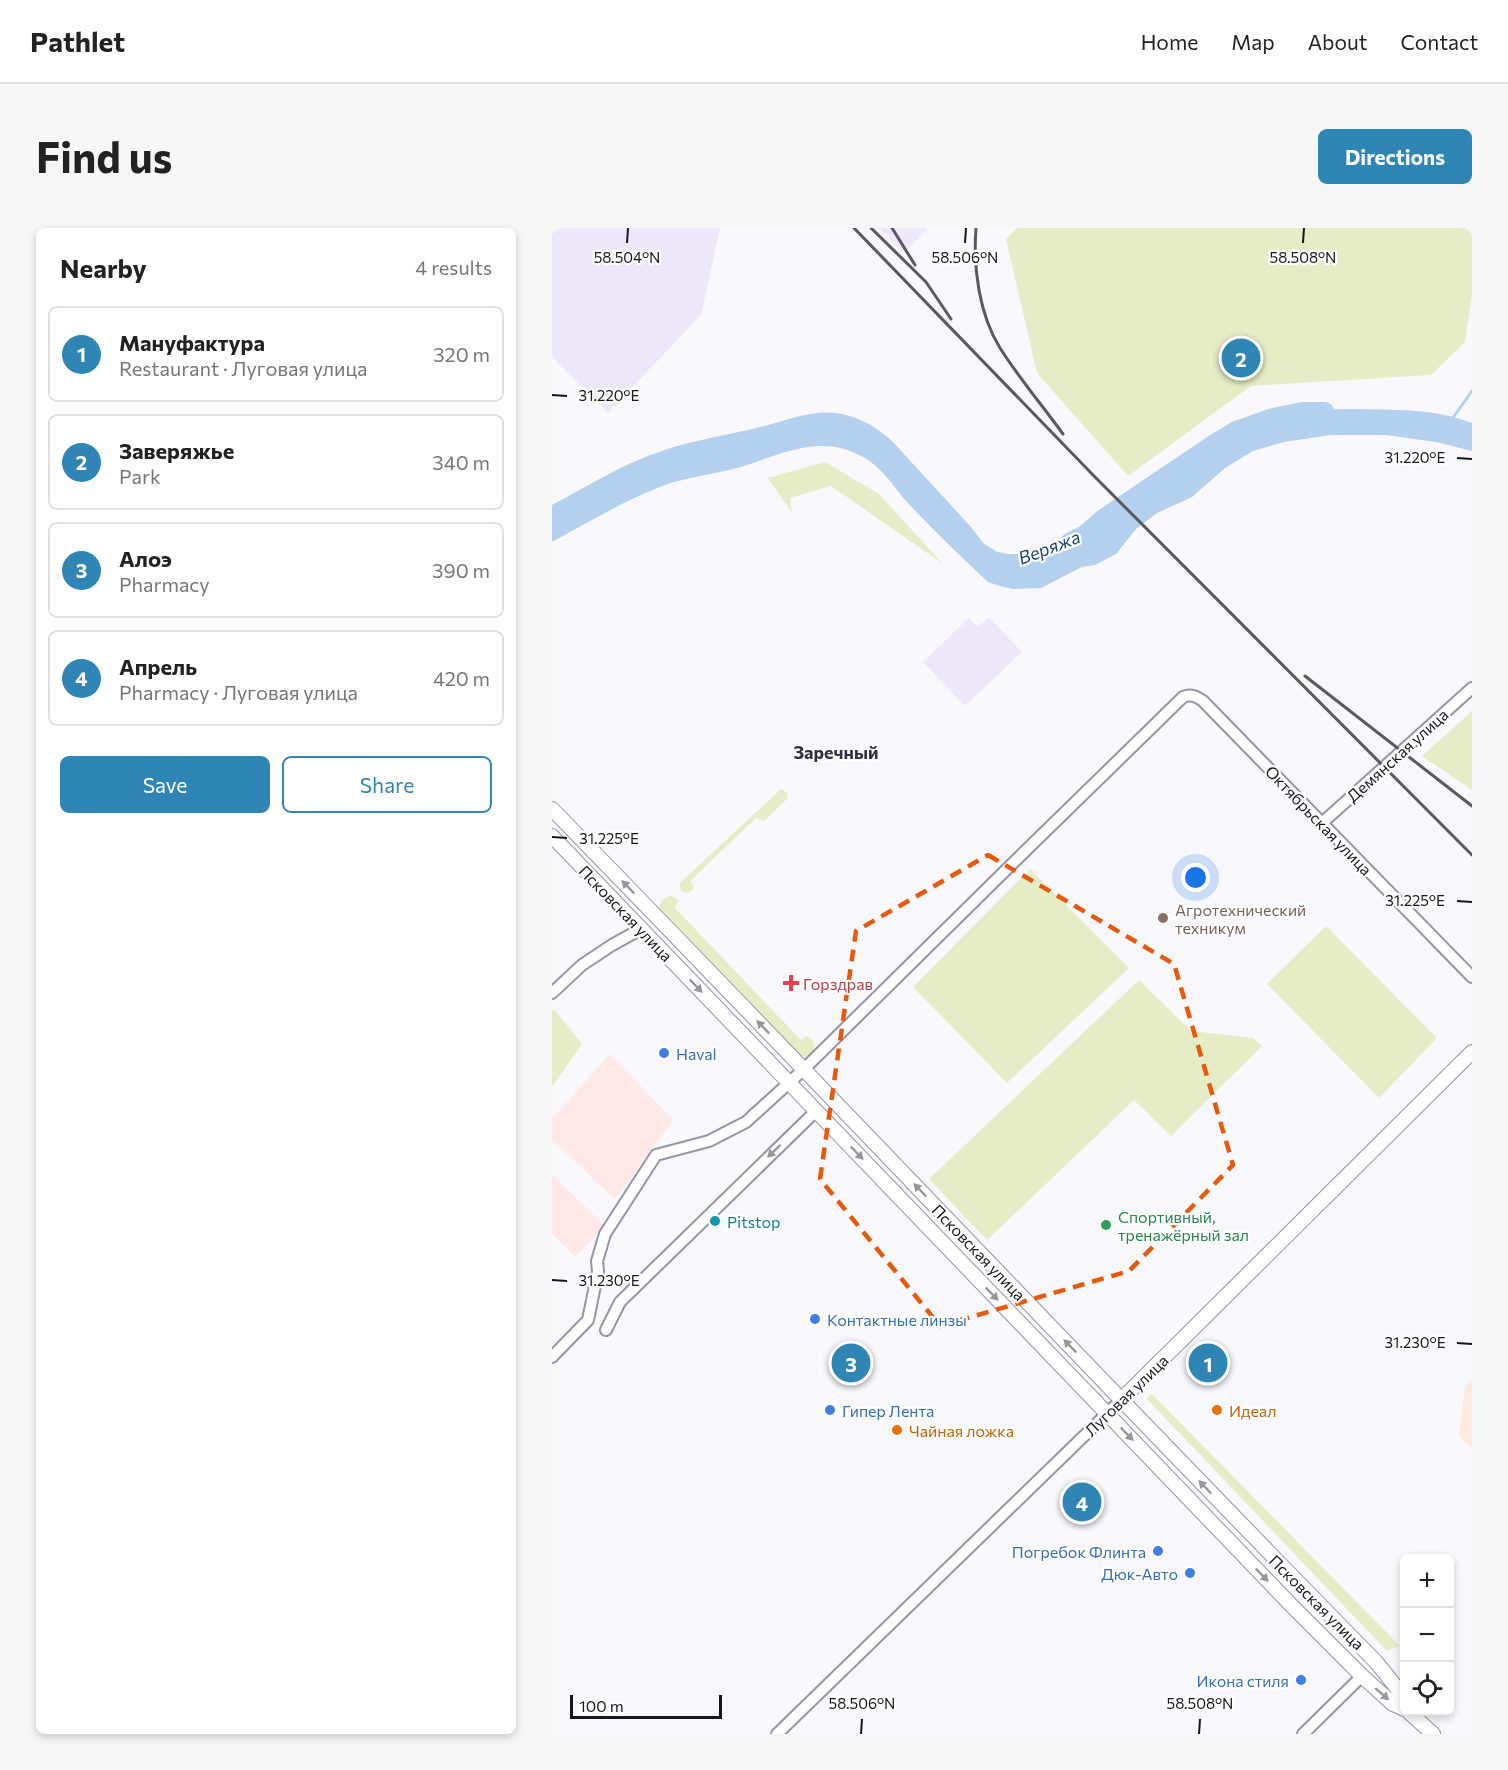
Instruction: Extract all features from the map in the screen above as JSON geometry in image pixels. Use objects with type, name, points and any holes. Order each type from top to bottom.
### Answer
[{"type":"main road","name":"Псковская улица","points":[[552,808],[1377,1663],[1400,1692]]},
{"type":"main road","name":"Псковская улица","points":[[552,836],[1292,1605],[1362,1676],[1393,1704],[1400,1707]]},
{"type":"main road","name":"Луговая улица","points":[[1121,1400],[1472,1052]]},
{"type":"main road","points":[[1292,1605],[1291,1597],[1295,1591],[1307,1592]]},
{"type":"main road","name":"Псковская улица","points":[[1414,1716],[1432,1734]]},
{"type":"street","name":"Демянская улица","points":[[1322,823],[1472,688]]},
{"type":"street","name":"Октябрьская улица","points":[[803,1070],[1119,759],[1178,702],[1188,696],[1196,696],[1203,701],[1472,977]]},
{"type":"street","points":[[552,993],[582,965],[641,929]]},
{"type":"street","points":[[552,1358],[588,1320],[598,1271],[597,1261],[605,1234],[656,1155],[709,1141],[746,1122],[803,1070]]},
{"type":"street","points":[[606,1330],[620,1302],[816,1111]]},
{"type":"street","name":"Луговая улица","points":[[777,1734],[1121,1400]]},
{"type":"street","points":[[1303,1734],[1362,1676]]},
{"type":"highlighted area","points":[[988,855],[1174,964],[1233,1165],[1129,1271],[940,1326],[820,1179],[856,931]]},
{"type":"shaded area","points":[[552,228],[720,228],[701,315],[608,413],[552,357]]},
{"type":"shaded area","points":[[879,228],[928,228],[904,253]]},
{"type":"shaded area","points":[[989,617],[1022,652],[965,706],[923,662],[969,618],[977,627]]},
{"type":"shaded area","points":[[610,1054],[673,1120],[615,1199],[552,1140],[552,1119]]},
{"type":"shaded area","points":[[552,1175],[605,1226],[575,1257],[552,1234]]},
{"type":"shaded area","points":[[1472,1380],[1472,1449],[1459,1436],[1465,1387]]},
{"type":"green space","points":[[1017,228],[1472,228],[1472,295],[1465,342],[1431,375],[1251,386],[1128,476],[1037,373],[1006,239]]},
{"type":"green space","points":[[825,462],[879,494],[943,564],[831,486],[790,498],[792,513],[768,478]]},
{"type":"green space","points":[[1472,711],[1472,790],[1422,756]]},
{"type":"green space","points":[[781,789],[788,793],[787,799],[765,820],[762,821],[757,817],[690,881],[693,889],[688,893],[682,891],[680,883]]},
{"type":"green space","points":[[1030,869],[1129,968],[1007,1083],[913,987]]},
{"type":"green space","points":[[671,896],[678,901],[675,908],[801,1040],[806,1036],[811,1039],[815,1049],[810,1055],[805,1057],[800,1055],[660,909],[663,900]]},
{"type":"green space","points":[[1326,926],[1437,1038],[1379,1098],[1267,984]]},
{"type":"green space","points":[[1139,980],[1191,1031],[1253,1038],[1262,1046],[1171,1136],[1134,1100],[987,1240],[929,1179]]},
{"type":"green space","points":[[554,1009],[582,1044],[552,1087],[552,1011]]},
{"type":"green space","points":[[1152,1394],[1400,1646],[1387,1651],[1146,1398]]},
{"type":"water","points":[[1309,410],[1429,412],[1458,418],[1472,423],[1472,451],[1436,442],[1386,435],[1331,435],[1284,442],[1253,451],[1225,468],[1192,497],[1157,513],[1136,529],[1116,554],[1095,565],[1082,567],[1041,588],[1013,589],[988,582],[927,523],[876,466],[847,450],[832,447],[802,448],[741,467],[674,482],[596,517],[552,542],[552,505],[620,468],[688,443],[800,416],[827,412],[859,419],[873,426],[892,441],[983,543],[997,552],[1034,553],[1053,548],[1089,530],[1108,519],[1118,508],[1139,497],[1231,437],[1277,416]]},
{"type":"waterway","points":[[1452,419],[1472,391]]},
{"type":"waterway","name":"Веряжа","points":[[1069,542],[1085,534],[1103,518],[1236,430],[1273,417],[1302,411],[1325,411]]},
{"type":"railway","points":[[854,228],[1093,475],[1472,855]]},
{"type":"railway","points":[[871,228],[926,282],[951,319]]},
{"type":"railway","points":[[892,228],[915,265]]},
{"type":"railway","points":[[976,228],[977,275],[987,321],[1000,348],[1063,434]]},
{"type":"railway","points":[[1305,676],[1472,806]]},
{"type":"place","name":"Заверяжье","points":[[1241,358]]},
{"type":"place","name":"Агротехнический техникум","points":[[1163,918]]},
{"type":"place","name":"Горздрав","points":[[791,983]]},
{"type":"place","name":"Haval","points":[[664,1053]]},
{"type":"place","name":"Pitstop","points":[[715,1221]]},
{"type":"place","name":"Спортивный, тренажёрный зал","points":[[1106,1225]]},
{"type":"place","name":"Контактные линзы","points":[[815,1319]]},
{"type":"place","name":"Алоэ","points":[[851,1363]]},
{"type":"place","name":"Мануфактура","points":[[1208,1363]]},
{"type":"place","name":"Гипер Лента","points":[[830,1410]]},
{"type":"place","name":"Идеал","points":[[1217,1410]]},
{"type":"place","name":"Чайная ложка","points":[[897,1430]]},
{"type":"place","name":"Апрель","points":[[1082,1502]]},
{"type":"place","name":"Погребок Флинта","points":[[1158,1551]]},
{"type":"place","name":"Дюк-Авто","points":[[1190,1573]]},
{"type":"place","name":"Икона стиля","points":[[1301,1680]]},
{"type":"district","name":"Заречный","points":[[836,752]]}]
